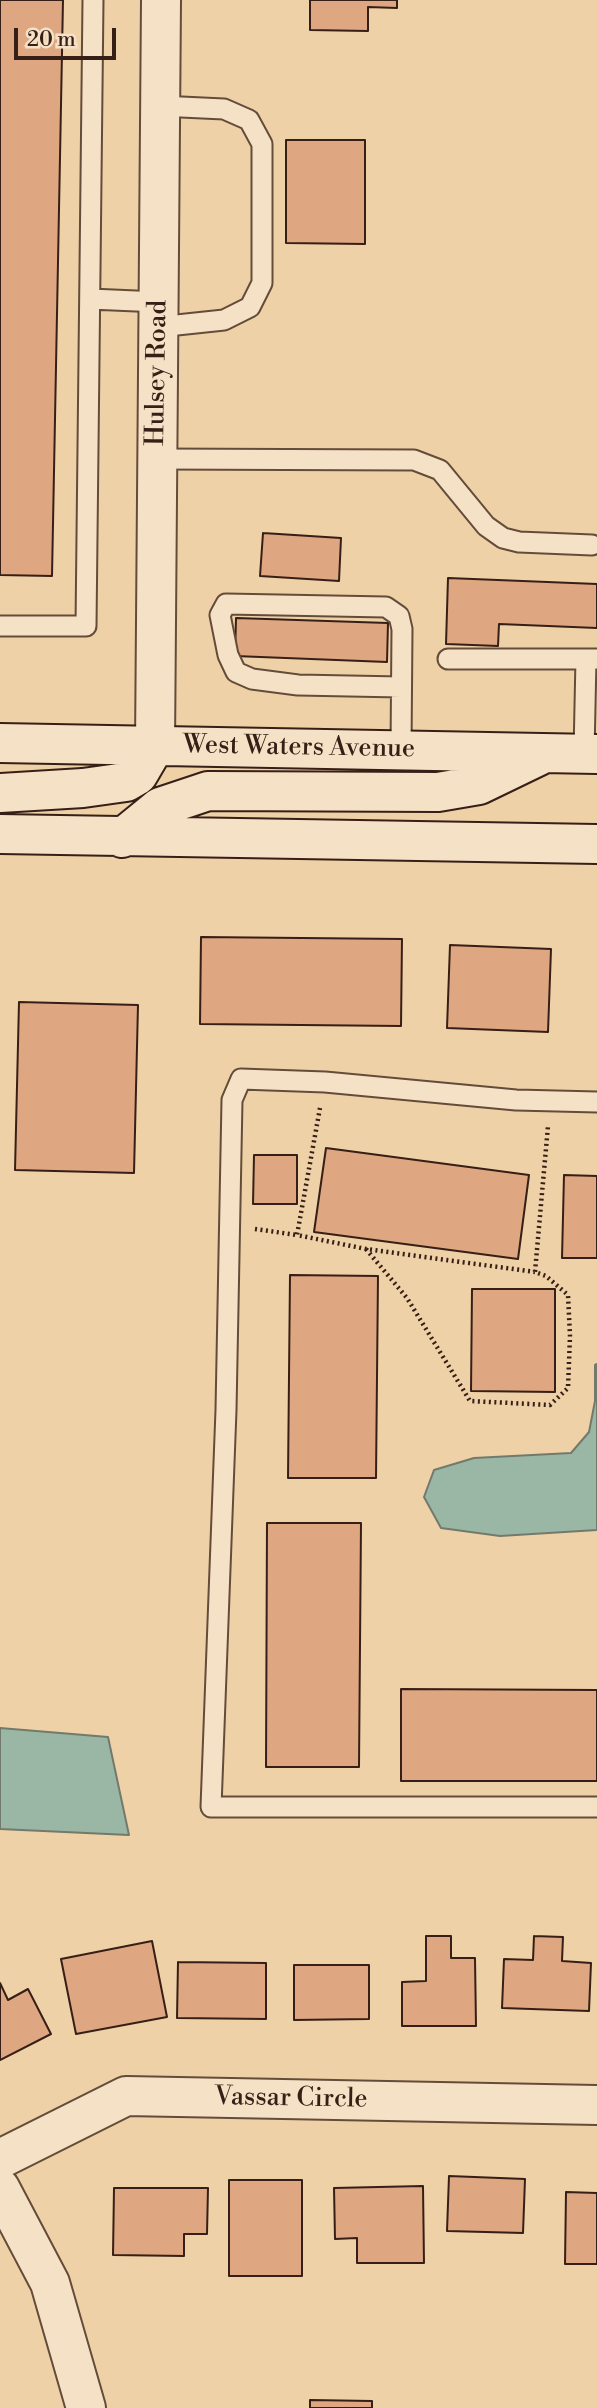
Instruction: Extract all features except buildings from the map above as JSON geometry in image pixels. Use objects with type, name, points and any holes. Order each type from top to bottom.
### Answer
[{"type":"main road","name":"Hulsey Road","points":[[155,746],[161,0]]},
{"type":"main road","name":"West Waters Avenue","points":[[0,743],[576,753]]},
{"type":"main road","points":[[0,793],[83,788],[126,782],[138,775],[155,746]]},
{"type":"main road","points":[[122,838],[160,807],[208,791],[438,792],[479,785],[576,753]]},
{"type":"main road","points":[[0,834],[597,844]]},
{"type":"main road","name":"Vassar Circle","points":[[0,2159],[126,2096],[597,2105]]},
{"type":"main road","points":[[0,2188],[50,2283],[86,2408]]},
{"type":"lane","points":[[0,626],[86,626],[93,0]]},
{"type":"lane","points":[[90,299],[158,314],[224,320],[250,307],[262,283],[262,144],[249,120],[223,109],[160,106]]},
{"type":"lane","points":[[157,459],[414,460],[440,470],[486,526],[503,538],[519,542],[592,545]]},
{"type":"lane","points":[[401,687],[298,685],[252,679],[236,672],[228,655],[219,615],[226,604],[386,607],[399,617],[402,629],[401,750]]},
{"type":"lane","points":[[448,659],[592,659],[576,753]]},
{"type":"lane","points":[[597,1102],[551,1101],[325,1082],[241,1079],[232,1100],[211,1807],[597,1807]]},
{"type":"path","points":[[297,1235],[325,1082]]},
{"type":"path","points":[[535,1272],[551,1101]]},
{"type":"path","points":[[230,1226],[297,1235],[366,1249],[535,1272],[546,1276],[568,1295],[568,1388],[550,1405],[470,1401],[407,1298],[366,1249]]},
{"type":"shaded area","points":[[597,1364],[597,1530],[500,1536],[441,1528],[424,1497],[434,1470],[474,1458],[571,1453],[589,1432],[595,1401]]},
{"type":"shaded area","points":[[0,1728],[108,1737],[129,1835],[0,1829]]}]
